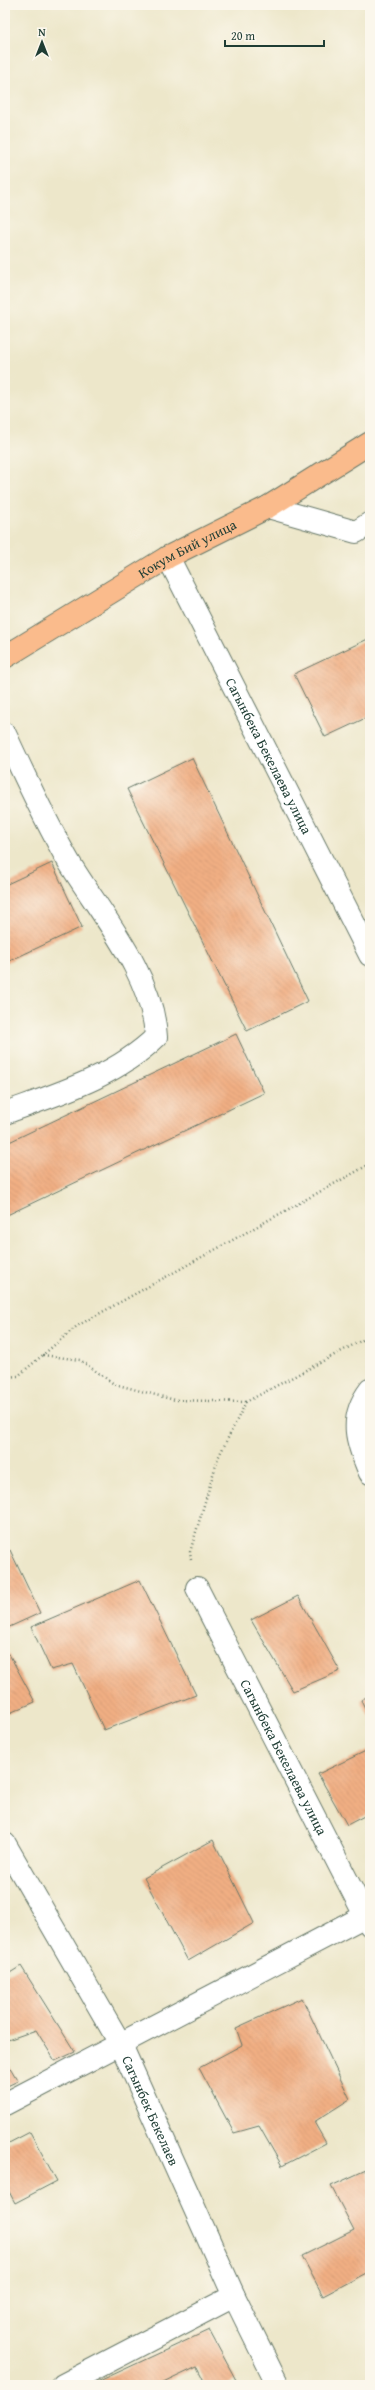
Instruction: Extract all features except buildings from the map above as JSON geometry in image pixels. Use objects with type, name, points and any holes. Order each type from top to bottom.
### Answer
[{"type":"main road","name":"Кокум Бий улица","points":[[5,657],[168,557],[268,507],[370,444]]},
{"type":"street","points":[[268,507],[356,532],[370,523]]},
{"type":"street","name":"Сагынбека Бекелаева улица","points":[[168,557],[370,954]]},
{"type":"street","points":[[5,734],[68,861],[116,936],[149,996],[155,1019],[156,1037],[139,1054],[84,1084],[5,1114]]},
{"type":"street","points":[[370,1390],[360,1404],[356,1429],[370,1473]]},
{"type":"street","name":"Сагынбека Бекелаева улица","points":[[197,1588],[368,1921]]},
{"type":"street","name":"Сагынбек Бекелаев","points":[[5,1844],[120,2045],[234,2296],[278,2385]]},
{"type":"street","points":[[5,2104],[368,1921]]},
{"type":"street","points":[[63,2385],[234,2296]]},
{"type":"path","points":[[5,1377],[18,1376],[77,1326],[370,1164]]},
{"type":"path","points":[[43,1355],[80,1360],[114,1384],[175,1400],[246,1402],[370,1336]]},
{"type":"path","points":[[197,1588],[190,1552],[218,1458],[246,1402]]}]
